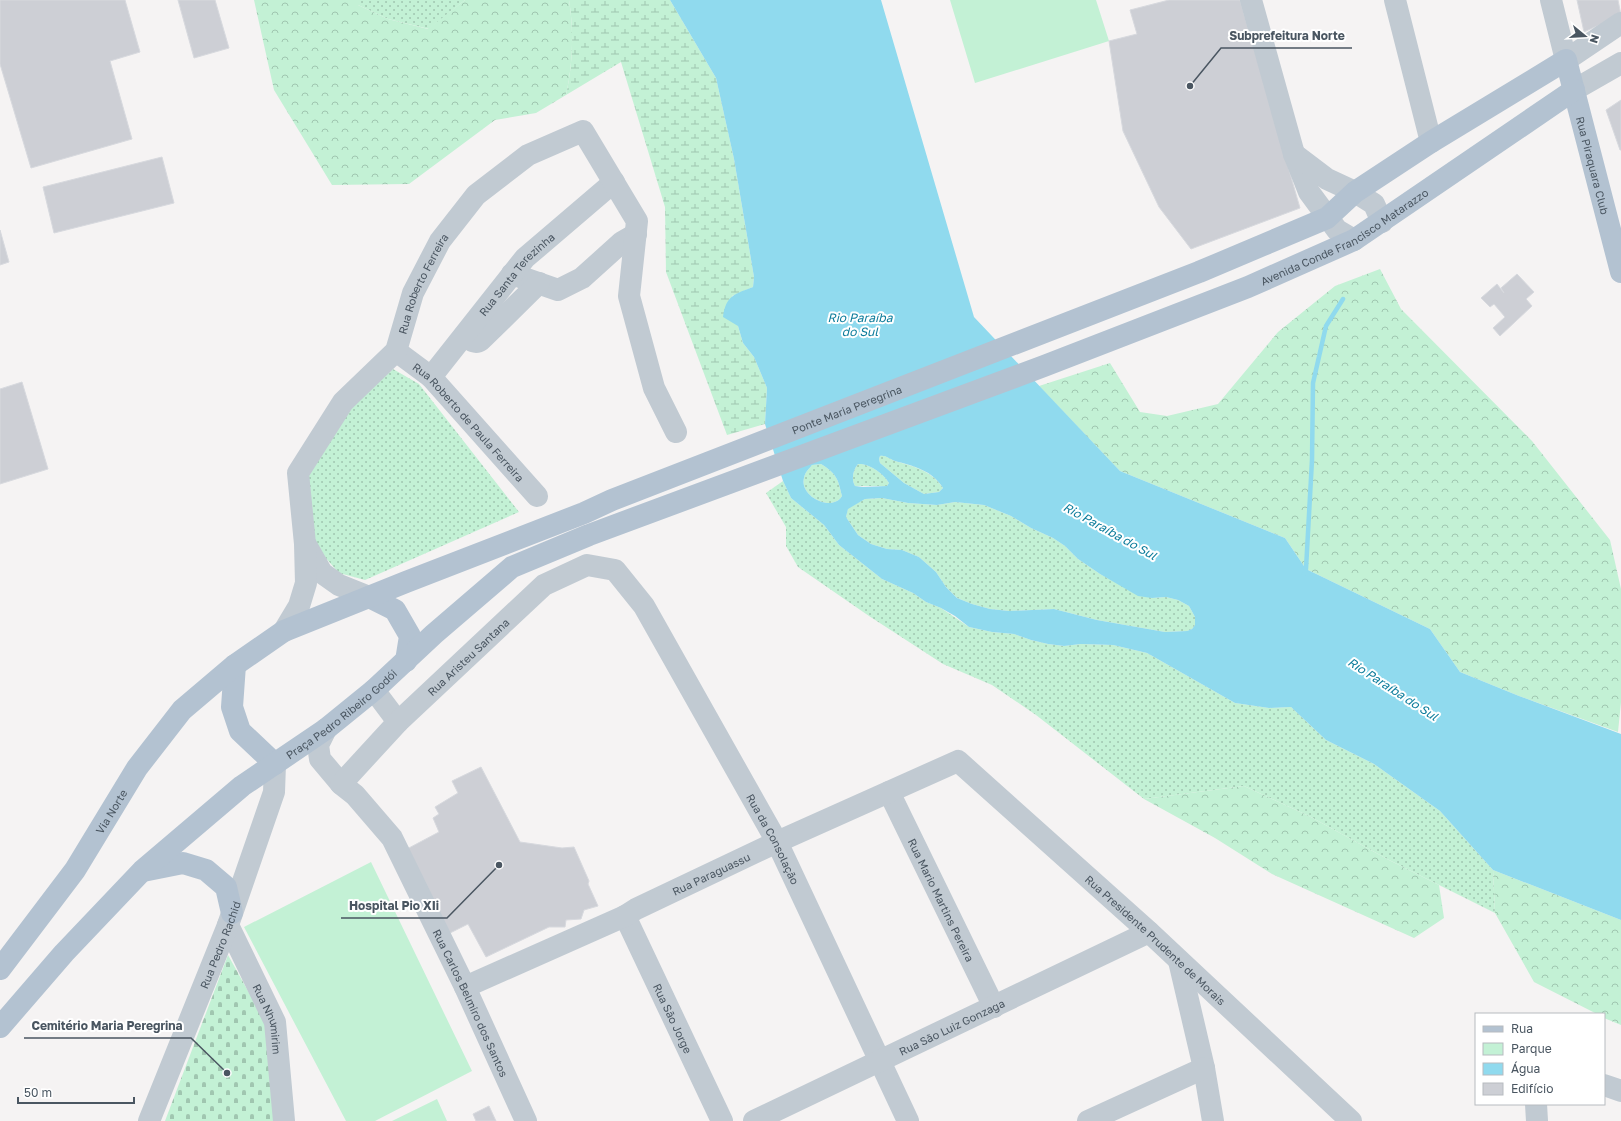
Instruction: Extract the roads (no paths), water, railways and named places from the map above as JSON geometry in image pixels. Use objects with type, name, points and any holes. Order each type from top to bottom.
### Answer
[{"type":"main road","points":[[1327,218],[1355,192],[1431,142],[1566,60]]},
{"type":"main road","name":"Rua Piraquara Club","points":[[1566,60],[1621,272]]},
{"type":"main road","name":"Avenida Conde Francisco Matarazzo","points":[[589,535],[1044,366],[1248,287],[1354,240],[1574,90]]},
{"type":"main road","name":"Ponte Maria Peregrina","points":[[369,597],[584,513],[612,500],[1036,337],[1199,272],[1327,218]]},
{"type":"main road","name":"Praça Pedro Ribeiro Godói","points":[[275,764],[326,729],[374,690],[434,634],[512,567],[589,535]]},
{"type":"main road","points":[[0,1027],[64,953],[142,871],[242,786],[275,764],[240,731],[232,707],[235,665],[284,631],[369,597],[395,610],[410,636],[406,661]]},
{"type":"main road","name":"Via Norte","points":[[0,969],[75,870],[137,768],[182,710],[235,665]]},
{"type":"main road","points":[[142,871],[183,863],[206,870],[226,887],[230,919]]},
{"type":"street","points":[[1251,0],[1294,154],[1309,192],[1337,230],[1354,240]]},
{"type":"street","points":[[1395,0],[1431,142]]},
{"type":"street","points":[[1551,0],[1566,60],[1621,23]]},
{"type":"street","name":"Avenida Conde Francisco Matarazzo","points":[[1574,90],[1621,63]]},
{"type":"street","name":"Rua Roberto Ferreira","points":[[305,544],[298,473],[343,402],[396,351],[413,293],[440,241],[476,195],[528,155],[583,131],[614,182]]},
{"type":"street","points":[[1294,154],[1327,179],[1355,192],[1374,204],[1382,222]]},
{"type":"street","points":[[614,182],[637,221],[629,296],[654,388],[676,432]]},
{"type":"street","name":"Rua Santa Terezinha","points":[[431,377],[525,258],[614,182]]},
{"type":"street","points":[[512,274],[558,290],[582,278],[622,242],[636,234]]},
{"type":"street","points":[[465,334],[474,342],[481,340],[539,283]]},
{"type":"street","name":"Rua Roberto de Paula Ferreira","points":[[396,351],[431,377],[537,496]]},
{"type":"street","points":[[305,544],[322,573],[339,585],[369,597]]},
{"type":"street","points":[[284,631],[300,606],[306,583],[305,544]]},
{"type":"street","name":"Rua Aristeu Santana","points":[[341,784],[398,722],[544,585],[587,565],[615,570]]},
{"type":"street","name":"Rua da Consolação","points":[[615,570],[644,606],[777,842],[908,1121]]},
{"type":"street","points":[[374,690],[398,722]]},
{"type":"street","name":"Rua Carlos Belmiro dos Santos","points":[[326,729],[318,745],[320,760],[341,784],[354,795],[392,838],[464,987],[526,1121]]},
{"type":"street","name":"Rua Paraguassu","points":[[464,987],[625,916],[636,909],[777,842],[958,761]]},
{"type":"street","name":"Rua Presidente Prudente de Morais","points":[[958,761],[1149,932],[1351,1121]]},
{"type":"street","name":"Rua Pedro Rachid","points":[[149,1121],[230,919],[274,792],[275,764]]},
{"type":"street","name":"Rua Mario Martins Pereira","points":[[889,792],[994,1007]]},
{"type":"street","name":"Rua São Jorge","points":[[625,916],[722,1121]]},
{"type":"street","name":"Rua Nhumirim","points":[[230,919],[275,1022],[284,1121]]},
{"type":"street","name":"Rua São Luiz Gonzaga","points":[[754,1121],[1149,932]]},
{"type":"street","points":[[1179,961],[1204,1068],[1213,1121]]},
{"type":"street","points":[[1088,1121],[1204,1068]]},
{"type":"street","points":[[1605,1085],[1621,1091]]},
{"type":"street","points":[[1536,1105],[1537,1121]]},
{"type":"water","name":"Rio Paraíba do Sul","points":[[670,0],[881,0],[974,317],[1120,471],[1285,538],[1306,569],[1430,629],[1460,672],[1621,734],[1621,920],[1493,870],[1440,811],[1374,764],[1326,740],[1291,707],[1269,708],[1235,703],[1147,653],[1113,645],[1081,644],[1064,646],[1048,644],[1014,634],[992,632],[969,627],[955,616],[941,608],[926,602],[913,593],[882,579],[839,545],[824,525],[791,498],[783,481],[765,424],[767,388],[754,357],[743,343],[738,326],[723,317],[726,304],[732,296],[753,287],[754,277],[734,159],[716,78]],"holes":[[[880,456],[884,456],[922,470],[939,482],[943,488],[939,492],[924,494],[904,483],[880,463]],[[821,464],[834,474],[842,496],[837,501],[824,503],[817,500],[806,491],[804,478],[806,472],[812,465]],[[858,464],[862,464],[871,467],[880,473],[889,483],[887,486],[855,486],[853,478],[856,466]],[[882,498],[908,503],[937,505],[955,502],[984,505],[1011,516],[1031,528],[1053,538],[1065,546],[1078,559],[1100,574],[1138,596],[1152,598],[1166,597],[1178,600],[1189,606],[1195,617],[1195,625],[1192,629],[1187,631],[1165,632],[1097,620],[1054,609],[1009,611],[990,609],[972,604],[957,598],[946,587],[936,572],[919,557],[902,550],[887,549],[871,544],[858,535],[846,517],[848,509],[865,499]]]},
{"type":"waterway","points":[[1304,574],[1306,569],[1312,460],[1313,383],[1326,326],[1343,299]]},
{"type":"place","name":"Subprefeitura Norte","points":[[1190,86]]},
{"type":"place","name":"Hospital Pio XIi","points":[[499,865]]},
{"type":"place","name":"Cemitério Maria Peregrina","points":[[227,1073]]}]
